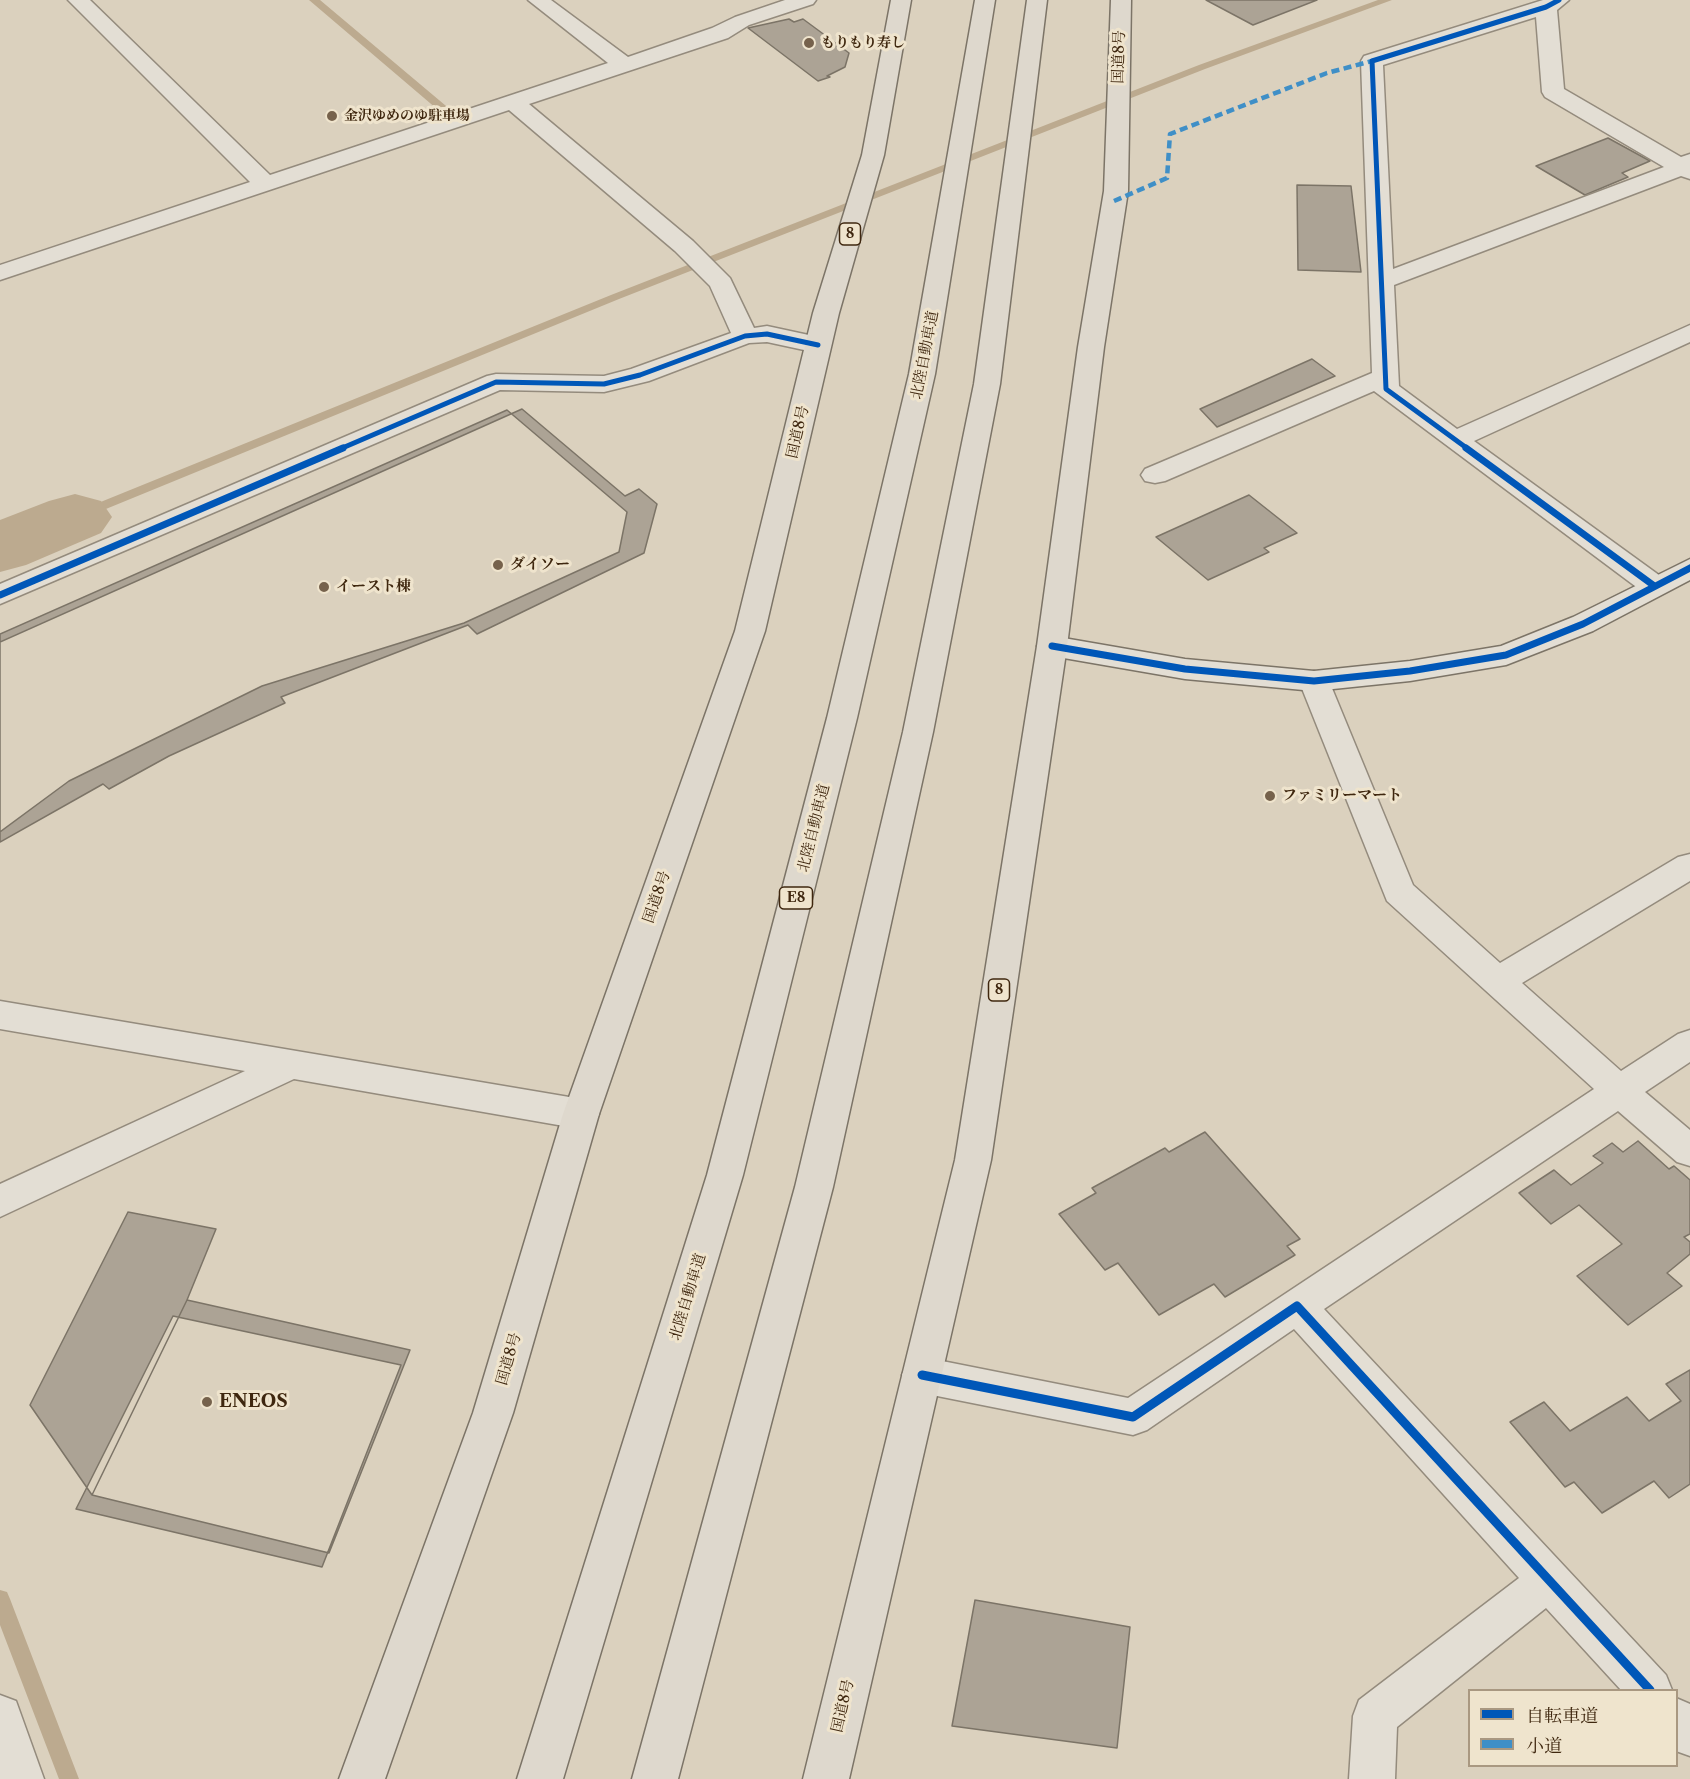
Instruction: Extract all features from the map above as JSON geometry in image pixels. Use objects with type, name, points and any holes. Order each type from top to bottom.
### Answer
[{"type":"highway","name":"国道8号","points":[[362,1779],[492,1413],[581,1114],[750,631],[822,329],[873,155],[901,0]]},
{"type":"highway","name":"北陸自動車道","points":[[540,1779],[725,1175],[843,718],[922,374],[977,60],[985,0]]},
{"type":"highway","points":[[655,1779],[814,1188],[918,732],[987,384],[1037,0]]},
{"type":"highway","name":"国道8号","points":[[826,1779],[973,1160],[1052,645],[1090,358],[1116,191],[1121,0]]},
{"type":"street","points":[[78,0],[266,184]]},
{"type":"street","points":[[538,0],[625,65]]},
{"type":"street","points":[[0,273],[720,33],[742,21],[792,2]]},
{"type":"street","points":[[1653,585],[1386,389],[1372,61],[1552,3],[1553,92],[1687,167]]},
{"type":"street","points":[[513,102],[684,246],[721,283],[745,336]]},
{"type":"street","points":[[1380,282],[1687,167]]},
{"type":"street","points":[[0,595],[496,381],[604,384],[640,375],[745,336],[822,329]]},
{"type":"street","points":[[1454,440],[1690,333]]},
{"type":"street","points":[[1155,475],[1385,377]]},
{"type":"street","points":[[1052,645],[1185,669],[1314,681],[1410,671],[1506,655],[1583,624],[1653,585],[1690,568]]},
{"type":"street","points":[[1314,681],[1399,892],[1618,1090],[1690,1151]]},
{"type":"street","points":[[1497,981],[1690,866]]},
{"type":"street","points":[[0,1015],[581,1114]]},
{"type":"street","points":[[922,1375],[1133,1417],[1618,1090],[1690,1044]]},
{"type":"street","points":[[0,1201],[289,1066]]},
{"type":"street","points":[[1297,1306],[1649,1689]]},
{"type":"street","points":[[1372,1779],[1375,1716],[1549,1580]]},
{"type":"street","points":[[0,1717],[21,1779]]},
{"type":"street","points":[[1678,1721],[1690,1734]]},
{"type":"building","points":[[1206,0],[1317,0],[1253,25]]},
{"type":"building","points":[[789,19],[794,22],[803,19],[849,53],[845,67],[827,76],[830,77],[818,81],[748,28]]},
{"type":"building","points":[[1608,138],[1650,161],[1622,173],[1628,177],[1585,195],[1536,166]]},
{"type":"building","points":[[1297,185],[1351,186],[1361,272],[1298,270]]},
{"type":"building","points":[[1312,359],[1335,376],[1217,427],[1200,409]]},
{"type":"building","name":"イースト棟","points":[[522,409],[625,496],[639,489],[657,504],[644,553],[477,634],[468,625],[281,697],[285,703],[169,756],[109,789],[103,784],[0,842],[0,642]]},
{"type":"building","name":"イースト棟","points":[[507,410],[627,512],[619,552],[464,623],[262,686],[69,781],[0,832],[0,634]]},
{"type":"building","points":[[1249,495],[1297,533],[1264,548],[1269,552],[1208,580],[1156,537]]},
{"type":"building","points":[[1205,1132],[1300,1239],[1287,1246],[1295,1255],[1225,1297],[1214,1284],[1159,1315],[1118,1263],[1105,1270],[1059,1214],[1096,1193],[1092,1188],[1165,1148],[1169,1152]]},
{"type":"building","points":[[1638,1141],[1669,1169],[1674,1166],[1690,1180],[1690,1234],[1684,1237],[1690,1242],[1690,1254],[1667,1273],[1682,1286],[1628,1325],[1577,1276],[1622,1244],[1579,1205],[1551,1224],[1519,1193],[1554,1170],[1571,1185],[1603,1163],[1593,1156],[1612,1143],[1623,1152]]},
{"type":"building","points":[[128,1212],[216,1229],[187,1300],[92,1495],[30,1405]]},
{"type":"building","points":[[187,1300],[410,1350],[329,1553],[92,1495]]},
{"type":"building","points":[[173,1316],[401,1365],[322,1567],[76,1509]]},
{"type":"building","points":[[1690,1370],[1690,1484],[1669,1498],[1654,1481],[1602,1513],[1574,1482],[1565,1487],[1510,1422],[1544,1402],[1570,1431],[1627,1397],[1649,1421],[1681,1401],[1666,1384]]},
{"type":"building","points":[[975,1600],[1130,1627],[1117,1748],[952,1726]]},
{"type":"waterway","points":[[314,0],[448,113]]},
{"type":"waterway","points":[[75,517],[615,297],[1202,67],[1387,0]]},
{"type":"waterway","points":[[0,548],[75,517]]},
{"type":"waterway","points":[[0,1599],[69,1779]]},
{"type":"marked path","points":[[1114,201],[1167,178],[1170,134],[1327,73],[1372,61]]},
{"type":"cycle path","points":[[1559,0],[1546,7],[1372,61],[1386,389],[1653,585]]},
{"type":"cycle path","points":[[0,595],[496,382],[604,384],[640,375],[745,336],[767,334],[818,345]]},
{"type":"cycle path","points":[[1052,646],[1185,669],[1314,681],[1410,671],[1506,655],[1583,624],[1690,568]]},
{"type":"cycle path","points":[[922,1375],[1133,1417],[1297,1306],[1649,1689]]},
{"type":"place","name":"もりもり寿し","points":[[809,43]]},
{"type":"place","name":"金沢ゆめのゆ駐車場","points":[[332,116]]},
{"type":"place","name":"ダイソー","points":[[498,565]]},
{"type":"place","name":"イースト棟","points":[[324,587]]},
{"type":"place","name":"ファミリーマート","points":[[1270,796]]},
{"type":"place","name":"ENEOS","points":[[207,1402]]}]
